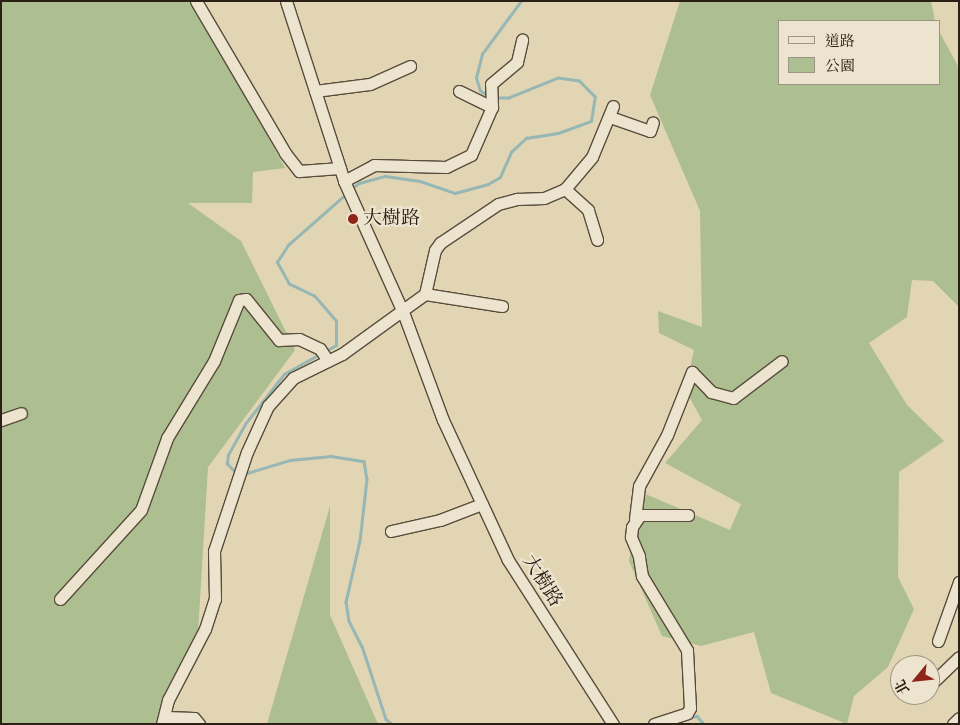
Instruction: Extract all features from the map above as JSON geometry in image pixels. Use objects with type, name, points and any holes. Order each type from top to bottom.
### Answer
[{"type":"street","points":[[196,1],[285,153],[299,170],[340,168]]},
{"type":"street","name":"大樹路","points":[[286,1],[344,181],[403,312],[443,420],[508,560],[613,724]]},
{"type":"street","points":[[344,181],[374,165],[402,164],[430,168],[460,162],[471,154],[492,107],[491,84],[517,62],[522,40]]},
{"type":"street","points":[[315,91],[370,84],[410,66]]},
{"type":"street","points":[[459,91],[492,107]]},
{"type":"street","points":[[199,724],[194,718],[164,720],[168,700],[210,614],[215,599],[214,551],[248,452],[265,414],[293,378],[328,361],[403,312],[425,294],[435,250],[440,243],[498,204],[517,199],[544,198],[565,189],[592,157],[611,112],[650,131],[653,122]]},
{"type":"street","points":[[565,189],[588,210],[597,240]]},
{"type":"street","points":[[425,294],[502,306]]},
{"type":"street","points":[[60,599],[142,510],[168,438],[214,361],[238,300],[246,299],[279,340],[299,340],[320,349],[328,361]]},
{"type":"street","points":[[654,724],[687,713],[690,708],[687,650],[642,576],[639,556],[631,536],[639,486],[668,435],[692,372],[711,392],[733,398],[782,361]]},
{"type":"street","points":[[1,420],[21,413]]},
{"type":"street","points":[[390,531],[440,520],[482,504]]},
{"type":"street","points":[[635,518],[640,516],[688,515]]},
{"type":"street","points":[[938,641],[959,582]]},
{"type":"street","points":[[940,675],[959,657]]},
{"type":"street","points":[[953,724],[959,718]]},
{"type":"green space","points":[[1,1],[195,1],[285,168],[253,172],[252,203],[188,203],[241,241],[295,350],[208,467],[198,633],[161,724],[1,724]]},
{"type":"green space","points":[[680,1],[931,1],[935,20],[778,20],[778,85],[940,85],[940,33],[959,68],[959,307],[933,281],[912,280],[907,317],[869,343],[907,405],[944,441],[899,472],[898,577],[914,609],[893,655],[890,655],[888,667],[854,696],[847,724],[771,693],[754,632],[701,646],[662,636],[629,561],[643,493],[730,530],[741,504],[665,463],[702,420],[685,390],[694,350],[659,333],[658,311],[702,327],[700,211],[650,95]]},
{"type":"green space","points":[[330,506],[330,615],[378,724],[267,724]]},
{"type":"waterway","points":[[488,96],[480,91],[476,78],[482,54],[521,1]]},
{"type":"waterway","points":[[351,189],[359,183],[385,176],[420,181],[455,193],[488,184],[500,177],[511,152],[526,138],[558,133],[591,121],[595,97],[579,81],[558,78],[509,98],[495,98]]},
{"type":"waterway","points":[[324,352],[336,345],[336,321],[314,296],[289,284],[277,262],[288,245],[345,195]]},
{"type":"waterway","points":[[236,473],[227,464],[228,455],[245,424],[284,374],[320,354]]},
{"type":"waterway","points":[[244,474],[290,460],[331,456],[364,461],[367,479],[360,541],[346,602],[349,621],[362,646],[386,719],[392,724]]},
{"type":"waterway","points":[[690,717],[697,716],[704,724]]},
{"type":"waterway","points":[[673,724],[680,721]]},
{"type":"place","name":"大樹路","points":[[353,219]]}]
